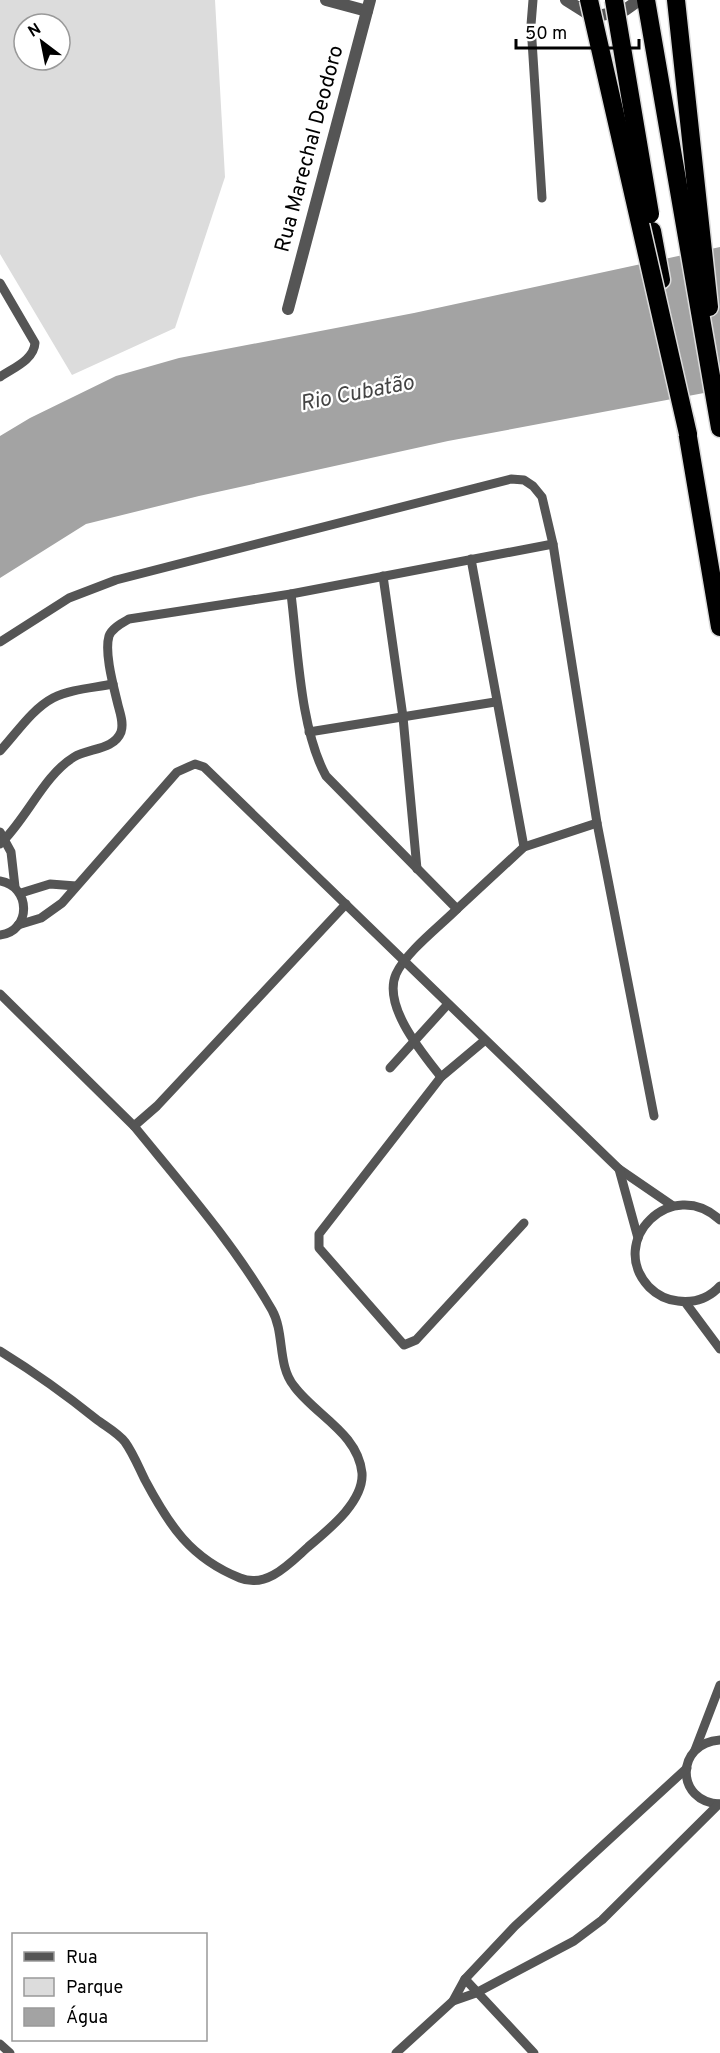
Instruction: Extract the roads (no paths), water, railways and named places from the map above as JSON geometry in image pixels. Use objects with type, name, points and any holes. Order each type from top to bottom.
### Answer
[{"type":"highway","points":[[589,0],[688,434]]},
{"type":"highway","points":[[614,0],[720,627]]},
{"type":"highway","points":[[646,0],[719,422]]},
{"type":"highway","points":[[676,0],[703,239],[719,422]]},
{"type":"street","points":[[326,0],[369,6]]},
{"type":"street","points":[[566,0],[593,17],[625,10],[639,0]]},
{"type":"street","name":"Rua Marechal Deodoro","points":[[288,309],[369,6]]},
{"type":"lane","points":[[534,0],[531,25],[542,198]]},
{"type":"lane","points":[[0,283],[35,343],[35,351],[30,357],[0,377]]},
{"type":"lane","points":[[0,642],[89,588],[511,479],[524,480],[534,486],[542,497],[553,544],[597,823],[654,1116]]},
{"type":"lane","points":[[18,925],[24,915],[25,904],[18,890],[14,867],[2,839],[61,768],[73,757],[115,741],[121,731],[122,720],[113,684],[110,635],[116,626],[129,619],[291,594],[553,544]]},
{"type":"lane","points":[[471,560],[495,702],[524,847]]},
{"type":"lane","points":[[383,576],[403,717],[417,869]]},
{"type":"lane","points":[[291,594],[309,732],[316,759],[326,776],[457,909]]},
{"type":"lane","points":[[0,751],[52,699],[67,693],[113,684]]},
{"type":"lane","points":[[309,732],[495,702]]},
{"type":"lane","points":[[2,936],[18,925],[53,910],[177,772],[195,764],[204,767],[405,961],[484,1041],[619,1169],[673,1206]]},
{"type":"lane","points":[[441,1077],[413,1041],[396,1004],[393,988],[396,974],[405,961],[457,909],[524,847],[597,823]]},
{"type":"lane","points":[[0,881],[18,890],[50,884],[76,886]]},
{"type":"lane","points":[[134,1126],[158,1106],[346,904]]},
{"type":"lane","points":[[0,994],[134,1126],[194,1200],[255,1282],[274,1313],[285,1366],[293,1385],[337,1427],[357,1455],[362,1474],[357,1496],[325,1532],[273,1577],[244,1580],[215,1567],[185,1544],[160,1508],[125,1442],[54,1385],[0,1351]]},
{"type":"lane","points":[[390,1068],[448,1004]]},
{"type":"lane","points":[[484,1041],[441,1077],[319,1234],[319,1248],[404,1345],[416,1340],[524,1223]]},
{"type":"lane","points":[[619,1169],[638,1238],[636,1261],[645,1282],[662,1297],[685,1302],[706,1297],[720,1286]]},
{"type":"lane","points":[[638,1238],[655,1214],[673,1206],[695,1205],[720,1220]]},
{"type":"lane","points":[[685,1302],[720,1349]]},
{"type":"lane","points":[[396,2053],[453,2001],[465,1979],[515,1926],[687,1768],[720,1685]]},
{"type":"lane","points":[[694,1751],[709,1741],[720,1740]]},
{"type":"lane","points":[[453,2001],[476,1993],[574,1941],[602,1920],[719,1804],[701,1799],[694,1793],[689,1786],[687,1768]]},
{"type":"lane","points":[[465,1979],[534,2053]]},
{"type":"lane","points":[[0,2044],[10,2053]]},
{"type":"water","name":"Rio Cubatão","points":[[720,247],[720,390],[448,441],[199,496],[86,524],[0,578],[0,436],[30,418],[116,376],[179,358],[414,313]]}]
